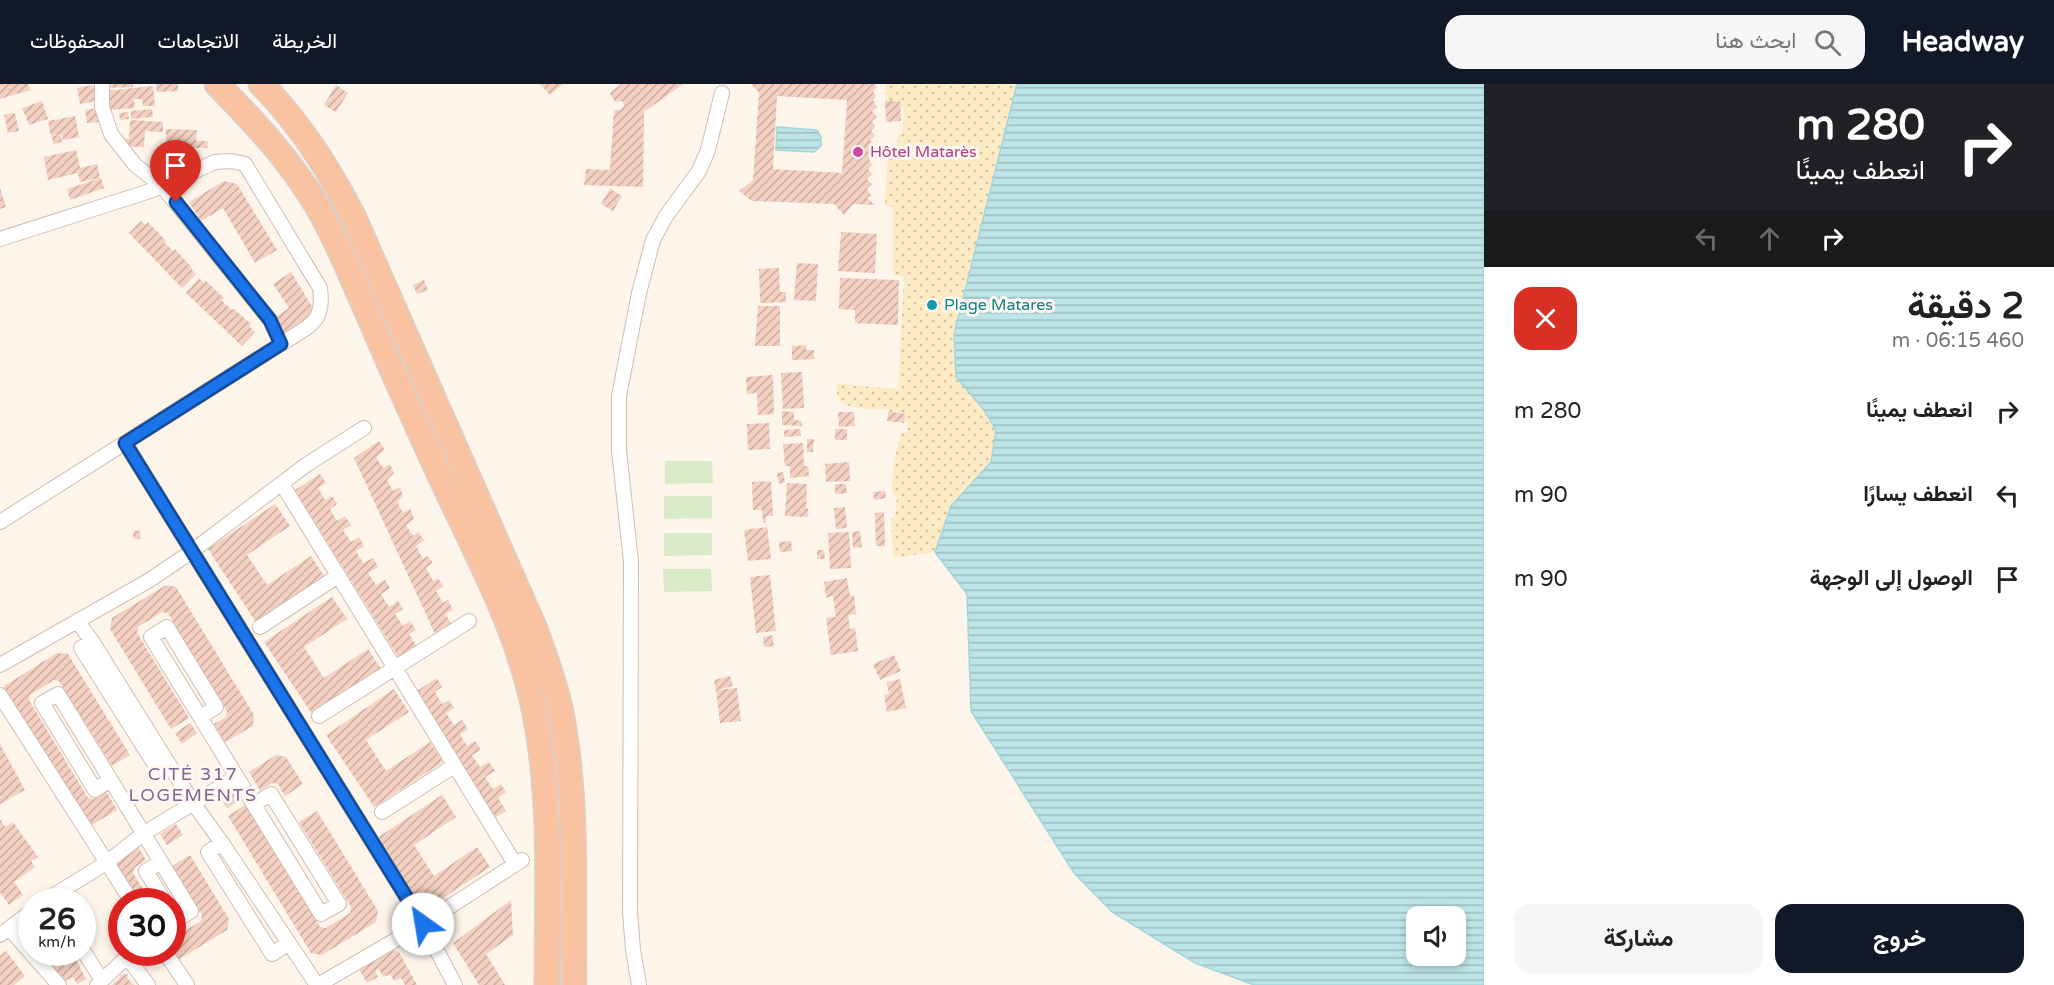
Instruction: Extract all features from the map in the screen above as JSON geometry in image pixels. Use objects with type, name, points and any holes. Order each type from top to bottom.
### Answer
[{"type":"highway","points":[[217,84],[280,152],[302,182],[332,231],[409,409],[508,624],[533,703],[541,747],[546,814],[548,985]]},
{"type":"highway","points":[[261,84],[295,123],[336,181],[519,590],[548,666],[564,729],[571,778],[574,985]]},
{"type":"street","points":[[102,84],[102,107],[111,134],[135,165],[162,186],[270,320],[281,344]]},
{"type":"street","points":[[639,985],[630,912],[631,562],[619,450],[618,403],[639,293],[653,240],[666,216],[699,171],[708,150],[722,93]]},
{"type":"street","points":[[0,238],[162,186],[215,162],[231,161],[245,164],[320,288],[322,304],[317,319],[281,344],[0,522]]},
{"type":"street","points":[[0,665],[148,581],[191,552],[306,465],[364,428]]},
{"type":"street","points":[[125,443],[423,924],[454,985]]},
{"type":"street","points":[[77,621],[92,641],[193,803],[318,985],[423,924],[518,862],[454,766],[282,484]]},
{"type":"street","points":[[260,627],[338,576]]},
{"type":"street","points":[[320,716],[469,621]]},
{"type":"street","points":[[200,717],[216,707],[167,627],[151,636],[236,777],[321,914],[339,903],[271,794],[254,804]]},
{"type":"street","points":[[110,780],[95,790],[42,704],[58,694],[177,888]]},
{"type":"street","points":[[0,695],[123,888]]},
{"type":"street","points":[[382,812],[454,766]]},
{"type":"street","points":[[66,888],[106,863],[142,834],[236,777]]},
{"type":"street","points":[[222,843],[208,852],[272,954],[289,943]]},
{"type":"street","points":[[156,888],[146,871],[161,862]]},
{"type":"street","points":[[186,903],[191,911],[186,914]]},
{"type":"street","points":[[0,935],[18,921]]},
{"type":"street","points":[[15,935],[58,985]]},
{"type":"street","points":[[90,966],[99,983],[126,957],[148,985]]},
{"type":"street","points":[[174,966],[187,985]]},
{"type":"sand","name":"Plage Matares","points":[[886,84],[1017,84],[954,334],[956,377],[984,410],[996,430],[991,462],[951,506],[935,552],[893,558],[891,520],[895,514],[897,497],[892,493],[894,460],[901,434],[907,432],[907,422],[890,422],[889,410],[848,405],[842,403],[837,396],[837,384],[898,389],[904,276],[893,275],[893,207],[885,205],[888,155],[897,153],[898,134],[903,134],[904,107],[885,105]]},
{"type":"green space","points":[[665,461],[712,461],[713,483],[665,484]]},
{"type":"green space","points":[[664,496],[712,496],[712,518],[664,519]]},
{"type":"green space","points":[[664,533],[712,533],[712,555],[664,556]]},
{"type":"green space","points":[[663,569],[711,569],[712,591],[664,592]]},
{"type":"water","points":[[1017,84],[1484,84],[1484,985],[1254,985],[1195,963],[1112,912],[1074,873],[971,711],[967,594],[935,552],[951,506],[991,462],[996,430],[984,410],[956,377],[954,334]]},
{"type":"water","points":[[777,127],[817,130],[821,137],[821,146],[814,152],[776,150]]},
{"type":"building","points":[[0,84],[28,84],[30,90],[0,99]]},
{"type":"building","points":[[102,84],[133,84],[133,87],[102,88]]},
{"type":"building","points":[[156,84],[178,84],[178,91],[157,92]]},
{"type":"building","points":[[540,84],[563,84],[550,95]]},
{"type":"building","points":[[621,84],[683,84],[644,112],[643,187],[584,185],[586,169],[610,170],[614,110],[621,110],[624,105],[622,101],[615,102],[610,93]]},
{"type":"building","name":"Hôtel Matarès","points":[[751,84],[875,84],[877,87],[873,91],[876,96],[873,100],[877,107],[872,111],[877,117],[872,121],[875,126],[871,131],[875,135],[870,140],[875,145],[870,150],[874,155],[869,159],[872,165],[868,169],[872,174],[867,179],[872,184],[867,189],[871,195],[867,198],[875,205],[853,204],[844,215],[834,204],[752,201],[739,191],[753,180],[759,93]],"holes":[[[777,96],[847,100],[842,173],[773,169]]]},
{"type":"building","points":[[93,85],[96,101],[80,104],[77,88]]},
{"type":"building","points":[[336,85],[348,93],[336,112],[324,105]]},
{"type":"building","points":[[153,86],[155,106],[143,106],[142,99],[134,99],[135,108],[107,110],[105,91]]},
{"type":"building","points":[[42,101],[48,119],[29,125],[22,108]]},
{"type":"building","points":[[885,101],[900,101],[901,121],[886,122]]},
{"type":"building","points":[[98,108],[100,122],[87,123],[85,110]]},
{"type":"building","points":[[152,109],[153,117],[131,119],[131,111]]},
{"type":"building","points":[[128,112],[129,119],[120,120],[119,113]]},
{"type":"building","points":[[15,113],[19,131],[8,133],[4,115]]},
{"type":"building","points":[[75,116],[79,137],[63,140],[62,134],[51,136],[48,121]]},
{"type":"building","points":[[130,120],[163,122],[163,132],[145,131],[144,147],[110,146],[111,138],[129,139]]},
{"type":"building","points":[[166,129],[197,130],[196,141],[208,141],[207,148],[166,148]]},
{"type":"building","points":[[61,135],[62,142],[53,144],[52,136]]},
{"type":"building","points":[[76,150],[80,168],[97,164],[100,178],[80,182],[78,173],[48,180],[44,157]]},
{"type":"building","points":[[101,178],[104,188],[70,200],[67,189]]},
{"type":"building","points":[[224,181],[237,184],[277,250],[255,263],[223,208],[201,221],[189,202]]},
{"type":"building","points":[[0,188],[6,207],[0,209]]},
{"type":"building","points":[[610,189],[622,196],[613,211],[601,204]]},
{"type":"building","points":[[141,221],[145,225],[148,222],[166,241],[164,242],[173,251],[175,249],[196,274],[182,288],[129,233]]},
{"type":"building","points":[[841,232],[877,234],[875,273],[838,271]]},
{"type":"building","points":[[797,263],[818,264],[816,301],[794,300]]},
{"type":"building","points":[[779,268],[780,292],[786,292],[786,302],[760,303],[759,269]]},
{"type":"building","points":[[291,272],[313,308],[310,321],[279,340],[268,322],[289,308],[273,284]]},
{"type":"building","points":[[199,278],[204,283],[205,280],[224,298],[221,300],[251,324],[249,326],[255,332],[242,346],[186,293]]},
{"type":"building","points":[[840,278],[899,280],[898,325],[855,323],[855,310],[839,309]]},
{"type":"building","points":[[424,280],[428,290],[417,294],[413,285]]},
{"type":"building","points":[[758,306],[780,306],[780,346],[755,346]]},
{"type":"building","points":[[806,345],[806,350],[814,350],[814,359],[792,360],[792,346]]},
{"type":"building","points":[[802,372],[804,408],[783,409],[781,373]]},
{"type":"building","points":[[773,375],[774,414],[758,415],[757,393],[747,394],[746,377]]},
{"type":"building","points":[[782,411],[794,412],[794,420],[802,421],[802,426],[782,425]]},
{"type":"building","points":[[838,412],[854,412],[855,426],[839,427]]},
{"type":"building","points":[[888,412],[905,414],[904,423],[887,421]]},
{"type":"building","points":[[769,423],[770,449],[748,450],[747,424]]},
{"type":"building","points":[[800,429],[801,436],[784,437],[784,430]]},
{"type":"building","points":[[835,429],[847,429],[847,440],[835,440]]},
{"type":"building","points":[[807,439],[814,439],[813,452],[807,452]]},
{"type":"building","points":[[379,441],[385,450],[376,457],[383,468],[390,464],[394,473],[387,480],[393,491],[400,487],[403,496],[397,502],[403,513],[410,509],[414,519],[406,525],[413,536],[418,532],[424,540],[416,546],[423,559],[428,556],[433,563],[426,568],[433,581],[438,578],[443,586],[436,591],[443,603],[448,600],[453,610],[445,614],[453,626],[436,636],[354,458]]},
{"type":"building","points":[[803,443],[804,466],[808,466],[809,476],[790,478],[790,466],[785,466],[783,444]]},
{"type":"building","points":[[849,462],[850,481],[826,482],[825,464]]},
{"type":"building","points":[[783,472],[785,482],[779,484],[777,473]]},
{"type":"building","points":[[320,474],[326,483],[318,488],[325,500],[332,496],[337,504],[330,509],[337,521],[345,516],[351,525],[343,530],[351,542],[359,537],[364,546],[356,551],[363,563],[373,558],[378,567],[368,573],[376,585],[385,580],[390,588],[381,594],[389,607],[398,601],[403,609],[395,614],[403,626],[410,621],[416,630],[409,634],[417,647],[399,658],[295,490]]},
{"type":"building","points":[[771,481],[773,516],[766,516],[766,523],[763,523],[762,510],[753,510],[752,482]]},
{"type":"building","points":[[787,483],[807,484],[808,517],[785,516]]},
{"type":"building","points":[[835,484],[846,484],[847,493],[835,494]]},
{"type":"building","points":[[885,491],[886,498],[874,500],[873,492]]},
{"type":"building","points":[[275,504],[290,526],[247,555],[267,585],[311,556],[324,576],[255,621],[208,549]]},
{"type":"building","points":[[845,507],[847,528],[836,529],[834,508]]},
{"type":"building","points":[[884,512],[885,546],[876,546],[875,513]]},
{"type":"building","points":[[767,527],[771,559],[748,561],[744,530]]},
{"type":"building","points":[[134,530],[141,531],[140,539],[133,538]]},
{"type":"building","points":[[860,531],[862,547],[853,548],[852,532]]},
{"type":"building","points":[[849,532],[851,568],[830,569],[828,533]]},
{"type":"building","points":[[791,541],[792,551],[780,552],[779,542]]},
{"type":"building","points":[[817,550],[824,550],[825,559],[817,559]]},
{"type":"building","points":[[770,575],[776,631],[756,633],[750,577]]},
{"type":"building","points":[[847,578],[850,596],[854,595],[856,614],[848,615],[850,629],[855,628],[858,651],[831,655],[826,618],[836,617],[833,596],[826,598],[824,582]]},
{"type":"building","points":[[166,585],[176,587],[254,715],[253,726],[225,742],[214,724],[226,717],[227,711],[168,613],[162,612],[138,627],[137,633],[189,718],[171,729],[110,629],[112,618]]},
{"type":"building","points":[[332,597],[347,619],[304,647],[324,678],[368,649],[381,669],[312,714],[264,642]]},
{"type":"building","points":[[772,635],[774,646],[764,647],[763,637]]},
{"type":"building","points":[[57,653],[68,654],[130,755],[112,766],[59,681],[54,680],[30,695],[29,700],[88,798],[94,799],[106,791],[117,810],[90,826],[2,697],[4,686]]},
{"type":"building","points":[[894,655],[901,671],[880,680],[873,664]]},
{"type":"building","points":[[730,676],[733,686],[716,690],[714,680]]},
{"type":"building","points":[[437,678],[442,687],[435,692],[442,704],[449,700],[454,708],[446,713],[454,725],[462,720],[468,729],[460,734],[467,746],[475,741],[481,750],[472,755],[480,767],[489,762],[495,771],[485,777],[493,789],[501,784],[506,792],[498,798],[506,811],[491,820],[412,694]]},
{"type":"building","points":[[900,679],[906,708],[887,712],[884,695],[889,694],[887,682]]},
{"type":"building","points":[[737,688],[741,721],[720,723],[716,690]]},
{"type":"building","points":[[394,689],[409,712],[366,740],[386,771],[430,742],[443,762],[374,807],[326,735]]},
{"type":"building","points":[[190,723],[197,733],[182,744],[175,733]]},
{"type":"building","points":[[0,744],[25,790],[0,804]]},
{"type":"building","points":[[276,755],[286,757],[303,784],[285,796],[278,784],[272,783],[260,790],[249,772]]},
{"type":"building","points":[[235,787],[243,798],[227,808],[220,797]]},
{"type":"building","points":[[442,795],[456,817],[414,845],[434,876],[477,847],[490,867],[422,912],[374,840]]},
{"type":"building","points":[[245,805],[320,927],[326,928],[350,913],[351,907],[299,822],[317,811],[378,911],[376,922],[322,955],[311,953],[228,816]]},
{"type":"building","points":[[0,819],[5,827],[13,822],[38,857],[31,861],[35,867],[14,882],[18,888],[18,899],[9,905],[0,892]]},
{"type":"building","points":[[176,824],[183,835],[167,845],[160,834]]},
{"type":"building","points":[[135,842],[146,860],[134,868],[133,873],[142,888],[117,888],[106,870]]},
{"type":"building","points":[[190,855],[229,919],[227,930],[186,955],[186,930],[201,921],[202,915],[172,866]]},
{"type":"building","points":[[511,900],[513,935],[486,954],[505,985],[479,985],[453,943]]},
{"type":"building","points":[[389,949],[399,952],[417,985],[405,985],[401,978],[394,981],[390,974],[383,977],[379,969],[375,971],[378,977],[367,983],[358,967]]},
{"type":"building","points":[[6,951],[25,976],[14,985],[0,985],[0,956]]},
{"type":"building","points":[[53,966],[66,966],[71,975],[67,966],[79,966],[86,979],[77,984],[73,977],[63,982]]},
{"type":"building","points":[[128,974],[127,978],[134,985],[112,985],[120,975]]},
{"type":"place","name":"Hôtel Matarès","points":[[858,152]]},
{"type":"place","name":"Plage Matares","points":[[932,305]]},
{"type":"district","name":"CITÉ 317 LOGEMENTS","points":[[193,784]]},
{"type":"route","points":[[176,202],[270,320],[281,344],[125,443],[423,924]]}]
